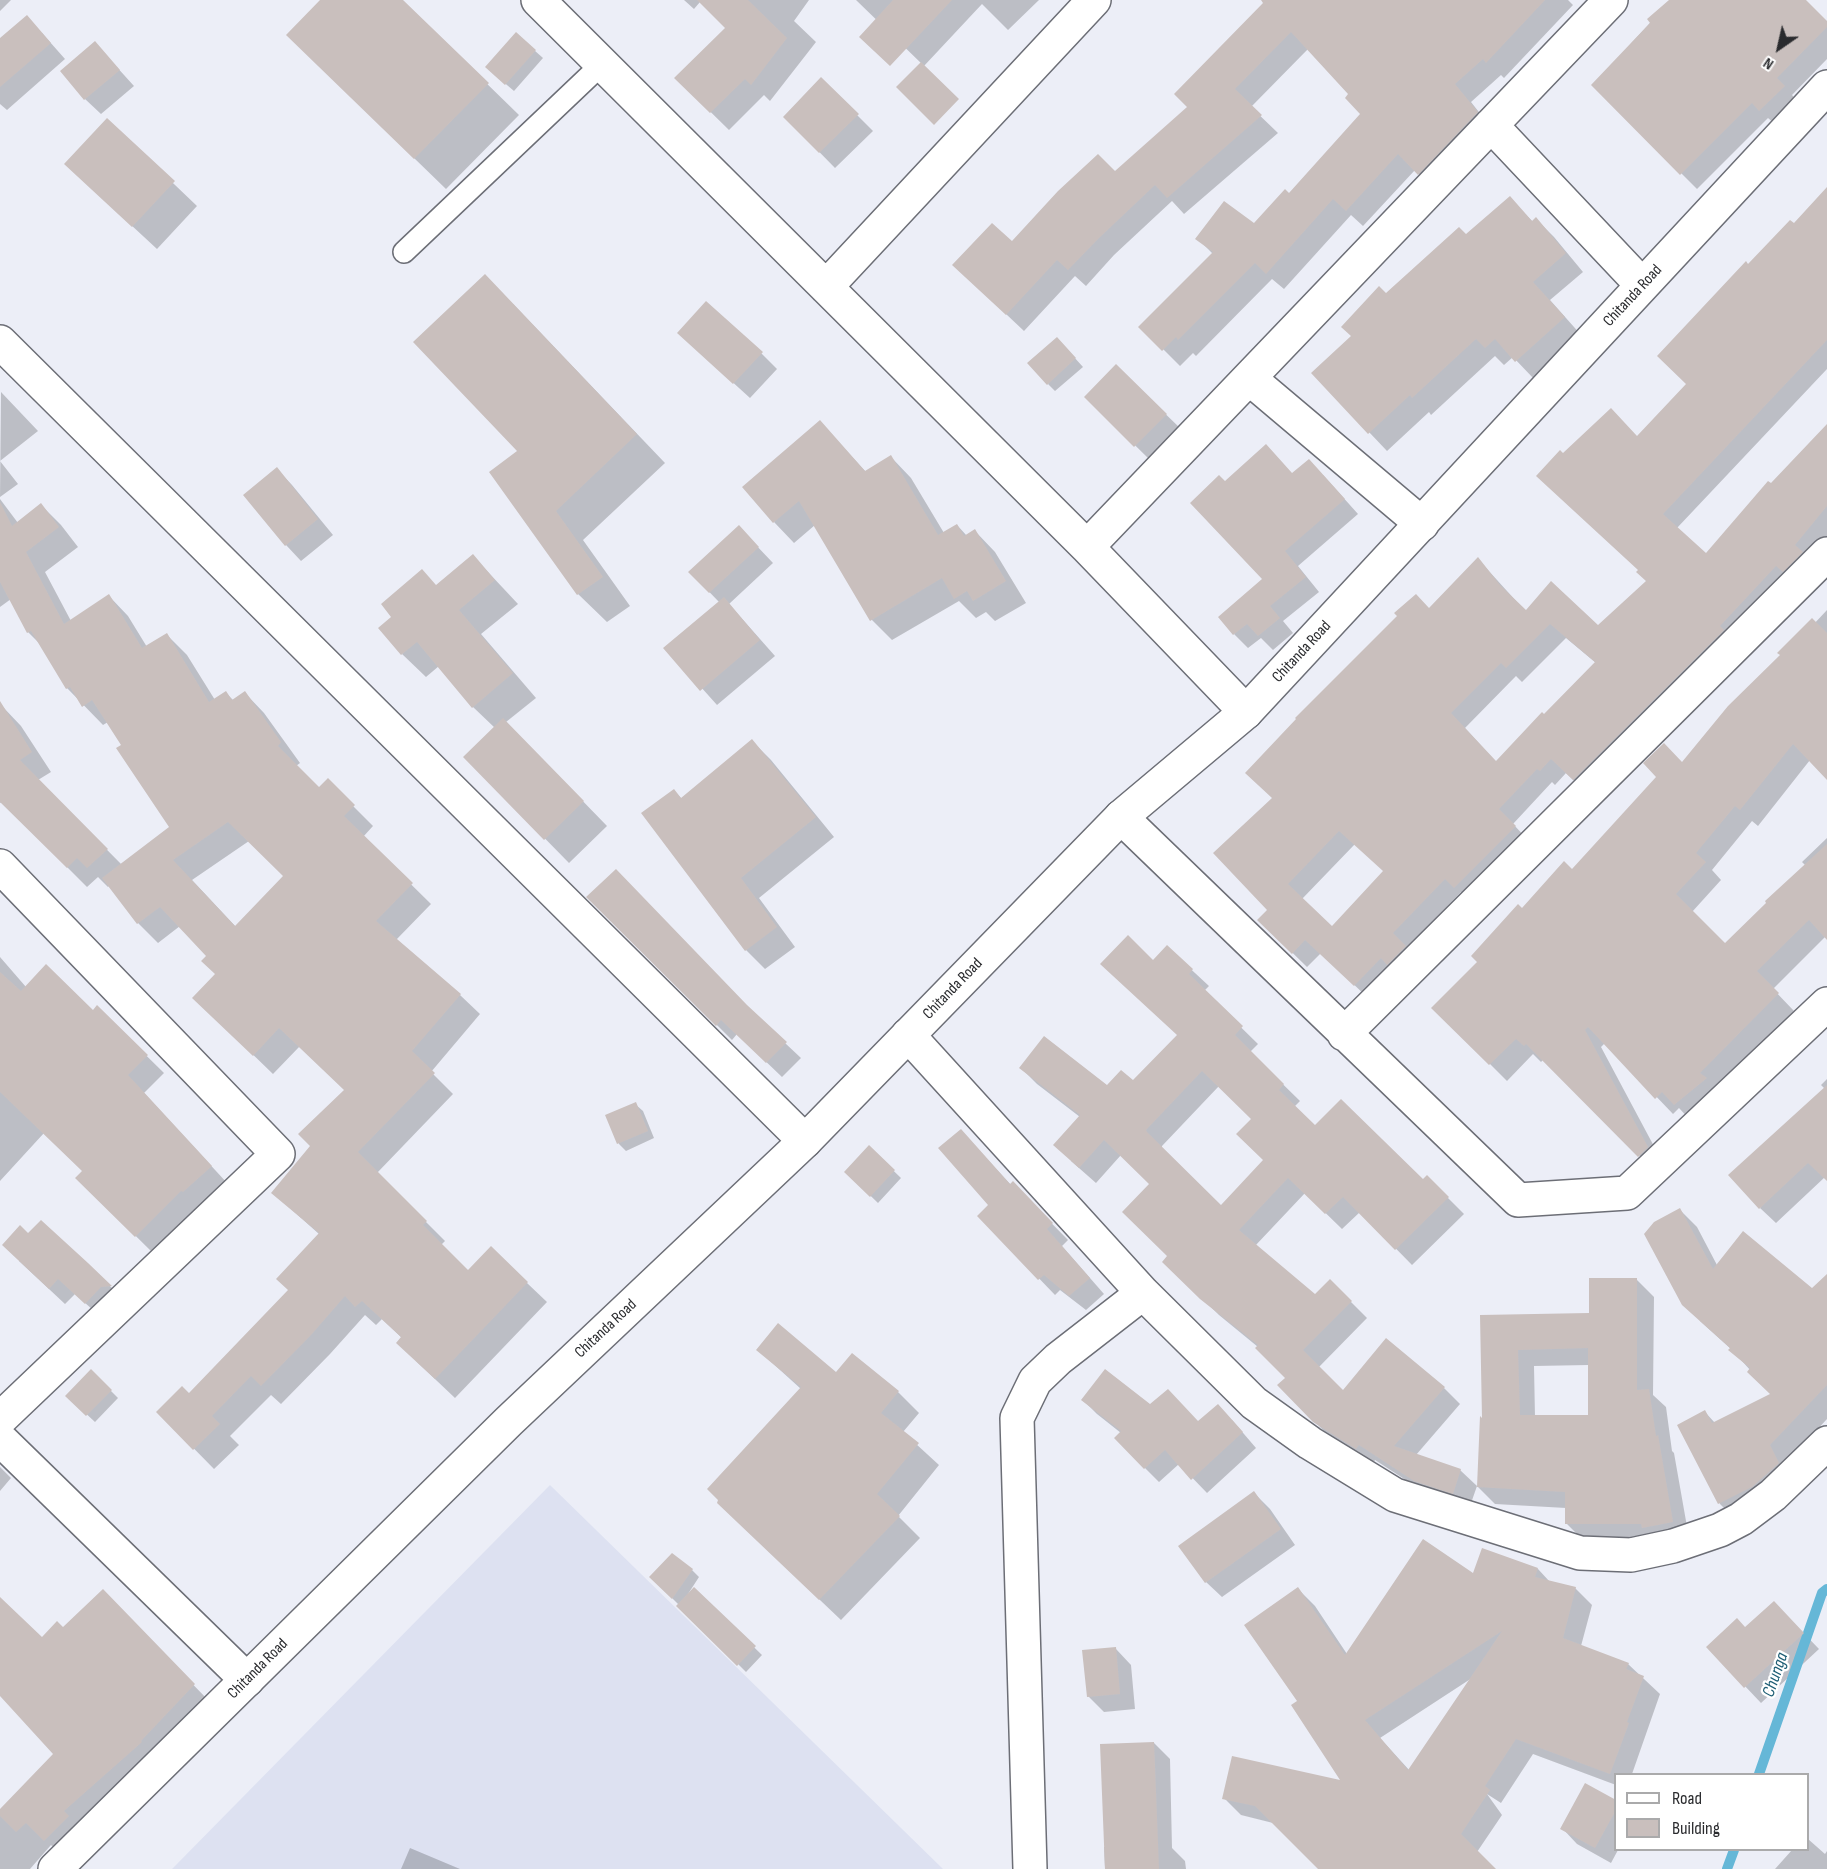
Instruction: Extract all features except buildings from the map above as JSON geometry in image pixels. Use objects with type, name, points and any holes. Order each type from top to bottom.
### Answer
[{"type":"street","points":[[826,287],[1094,0]]},
{"type":"street","points":[[1087,547],[1611,0]]},
{"type":"street","points":[[545,2],[602,64],[1087,547],[1245,712]]},
{"type":"street","name":"Chitanda Road","points":[[55,1869],[508,1421],[805,1141],[1122,817],[1245,712],[1827,87]]},
{"type":"street","points":[[1491,125],[1642,285]]},
{"type":"street","points":[[0,342],[805,1141]]},
{"type":"street","points":[[1249,378],[1422,524]]},
{"type":"street","points":[[1344,1034],[1827,554]]},
{"type":"street","points":[[1122,817],[1518,1200],[1627,1192],[1827,1004]]},
{"type":"street","points":[[0,866],[278,1154],[0,1419]]},
{"type":"street","points":[[908,1035],[1143,1293],[1254,1403],[1310,1443],[1395,1495],[1580,1553],[1631,1555],[1673,1546],[1720,1530],[1742,1519],[1773,1495],[1827,1443]]},
{"type":"street","points":[[1030,1869],[1017,1418],[1035,1381],[1058,1359],[1143,1293]]},
{"type":"street","points":[[0,1438],[248,1680]]},
{"type":"lane","points":[[404,252],[602,64]]},
{"type":"shaded area","points":[[550,1485],[943,1869],[172,1869]]},
{"type":"waterway","name":"Chunga","points":[[1759,1773],[1822,1593],[1827,1589]]},
{"type":"waterway","name":"Chunga","points":[[1727,1869],[1734,1851]]}]
